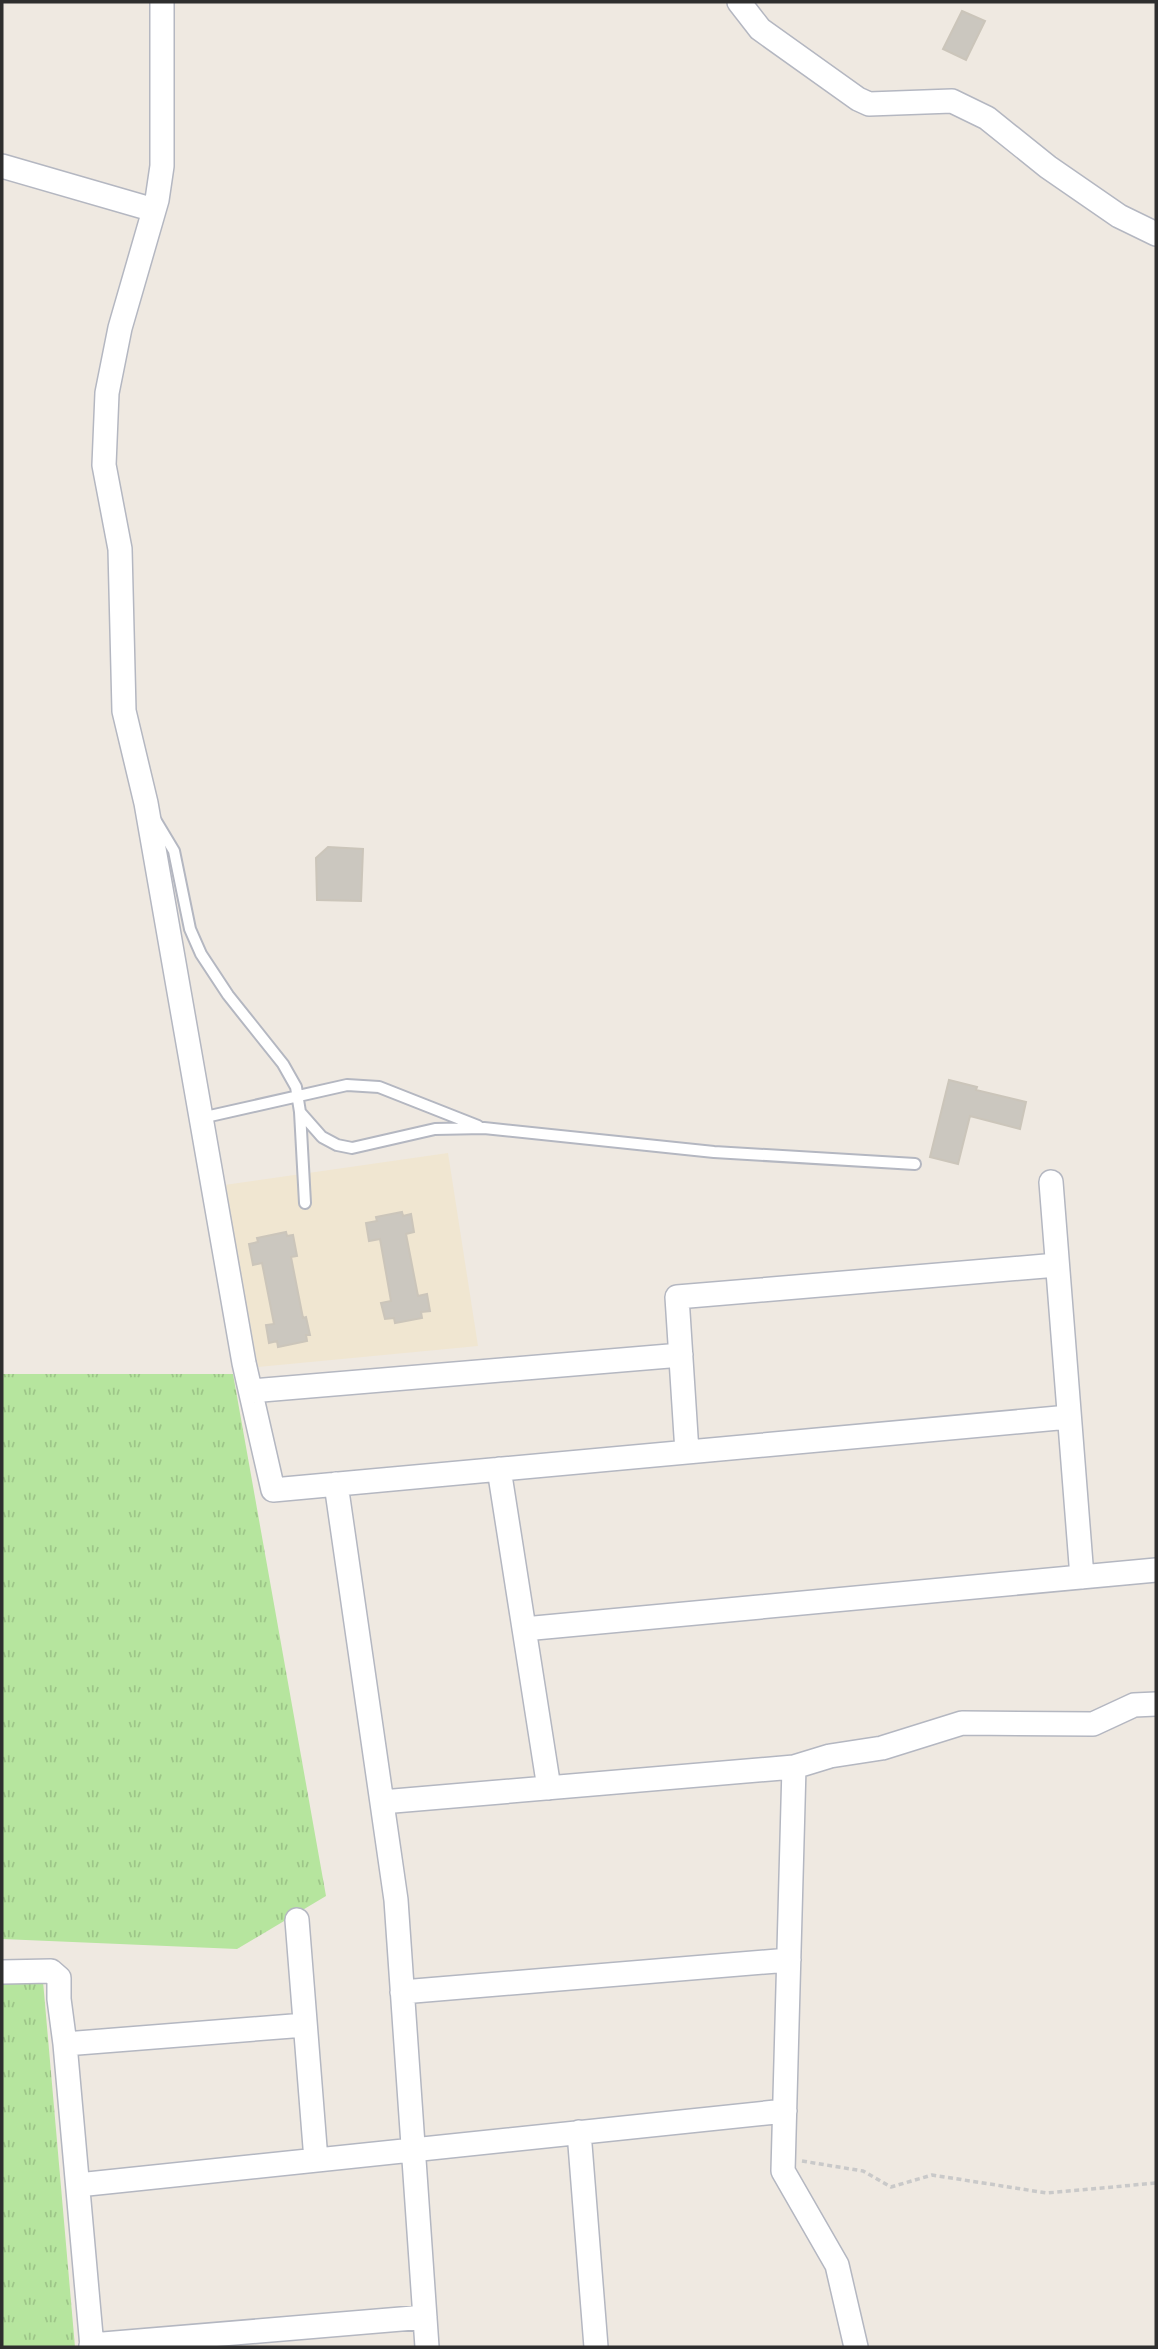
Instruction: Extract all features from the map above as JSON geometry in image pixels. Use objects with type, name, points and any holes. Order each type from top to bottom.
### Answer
[{"type":"street","points":[[162,2],[162,166],[154,210],[120,328],[107,393],[104,465],[120,549],[124,711],[146,803],[244,1363],[273,1490],[1069,1417]]},
{"type":"street","points":[[740,2],[760,29],[858,99],[869,104],[952,101],[986,118],[1048,167],[1119,216],[1156,234]]},
{"type":"street","points":[[2,166],[154,210]]},
{"type":"street","points":[[1051,1182],[1082,1577]]},
{"type":"street","points":[[687,1452],[677,1297],[1058,1265]]},
{"type":"street","points":[[251,1391],[681,1355]]},
{"type":"street","points":[[499,1469],[549,1787]]},
{"type":"street","points":[[336,1484],[396,1900],[427,2347]]},
{"type":"street","points":[[524,1629],[1156,1570]]},
{"type":"street","points":[[382,1802],[794,1767],[830,1756],[882,1748],[962,1723],[1093,1724],[1134,1705],[1156,1704]]},
{"type":"street","points":[[794,1767],[783,2171],[837,2265],[856,2347]]},
{"type":"street","points":[[297,1920],[316,2160]]},
{"type":"street","points":[[402,1992],[789,1960]]},
{"type":"street","points":[[2,1972],[51,1970],[60,1978],[59,1999],[91,2346],[425,2317]]},
{"type":"street","points":[[65,2044],[305,2025]]},
{"type":"street","points":[[78,2185],[785,2111]]},
{"type":"street","points":[[579,2132],[596,2347]]},
{"type":"lane","points":[[146,803],[174,851],[190,929],[201,954],[296,1087],[305,1203]]},
{"type":"lane","points":[[201,1118],[347,1085],[379,1087],[484,1128]]},
{"type":"lane","points":[[300,1112],[322,1137],[337,1145],[352,1148],[435,1129],[484,1128],[714,1152],[915,1164]]},
{"type":"path","points":[[792,2160],[863,2171],[891,2186],[932,2175],[1047,2193],[1156,2183]]},
{"type":"shaded area","points":[[448,1153],[478,1346],[258,1367],[224,1185]]},
{"type":"green space","points":[[2,1374],[233,1374],[326,1896],[237,1949],[2,1939]]},
{"type":"green space","points":[[43,1981],[75,2347],[2,2347],[2,1982]]},
{"type":"building","points":[[962,11],[985,21],[966,60],[943,49]]},
{"type":"building","points":[[328,847],[363,849],[361,901],[317,900],[316,858]]},
{"type":"building","points":[[949,1080],[977,1087],[976,1090],[1026,1102],[1020,1129],[970,1116],[958,1164],[930,1157]]},
{"type":"building","points":[[402,1212],[403,1216],[411,1214],[414,1232],[406,1234],[418,1296],[427,1294],[430,1311],[421,1312],[422,1318],[395,1323],[394,1318],[385,1319],[381,1303],[391,1301],[380,1239],[369,1241],[366,1223],[377,1221],[376,1217]]},
{"type":"building","points":[[286,1232],[287,1236],[293,1235],[297,1256],[291,1257],[303,1318],[306,1317],[310,1335],[306,1335],[307,1341],[278,1347],[277,1341],[269,1343],[266,1325],[274,1324],[262,1263],[253,1265],[249,1244],[258,1242],[257,1238]]}]
